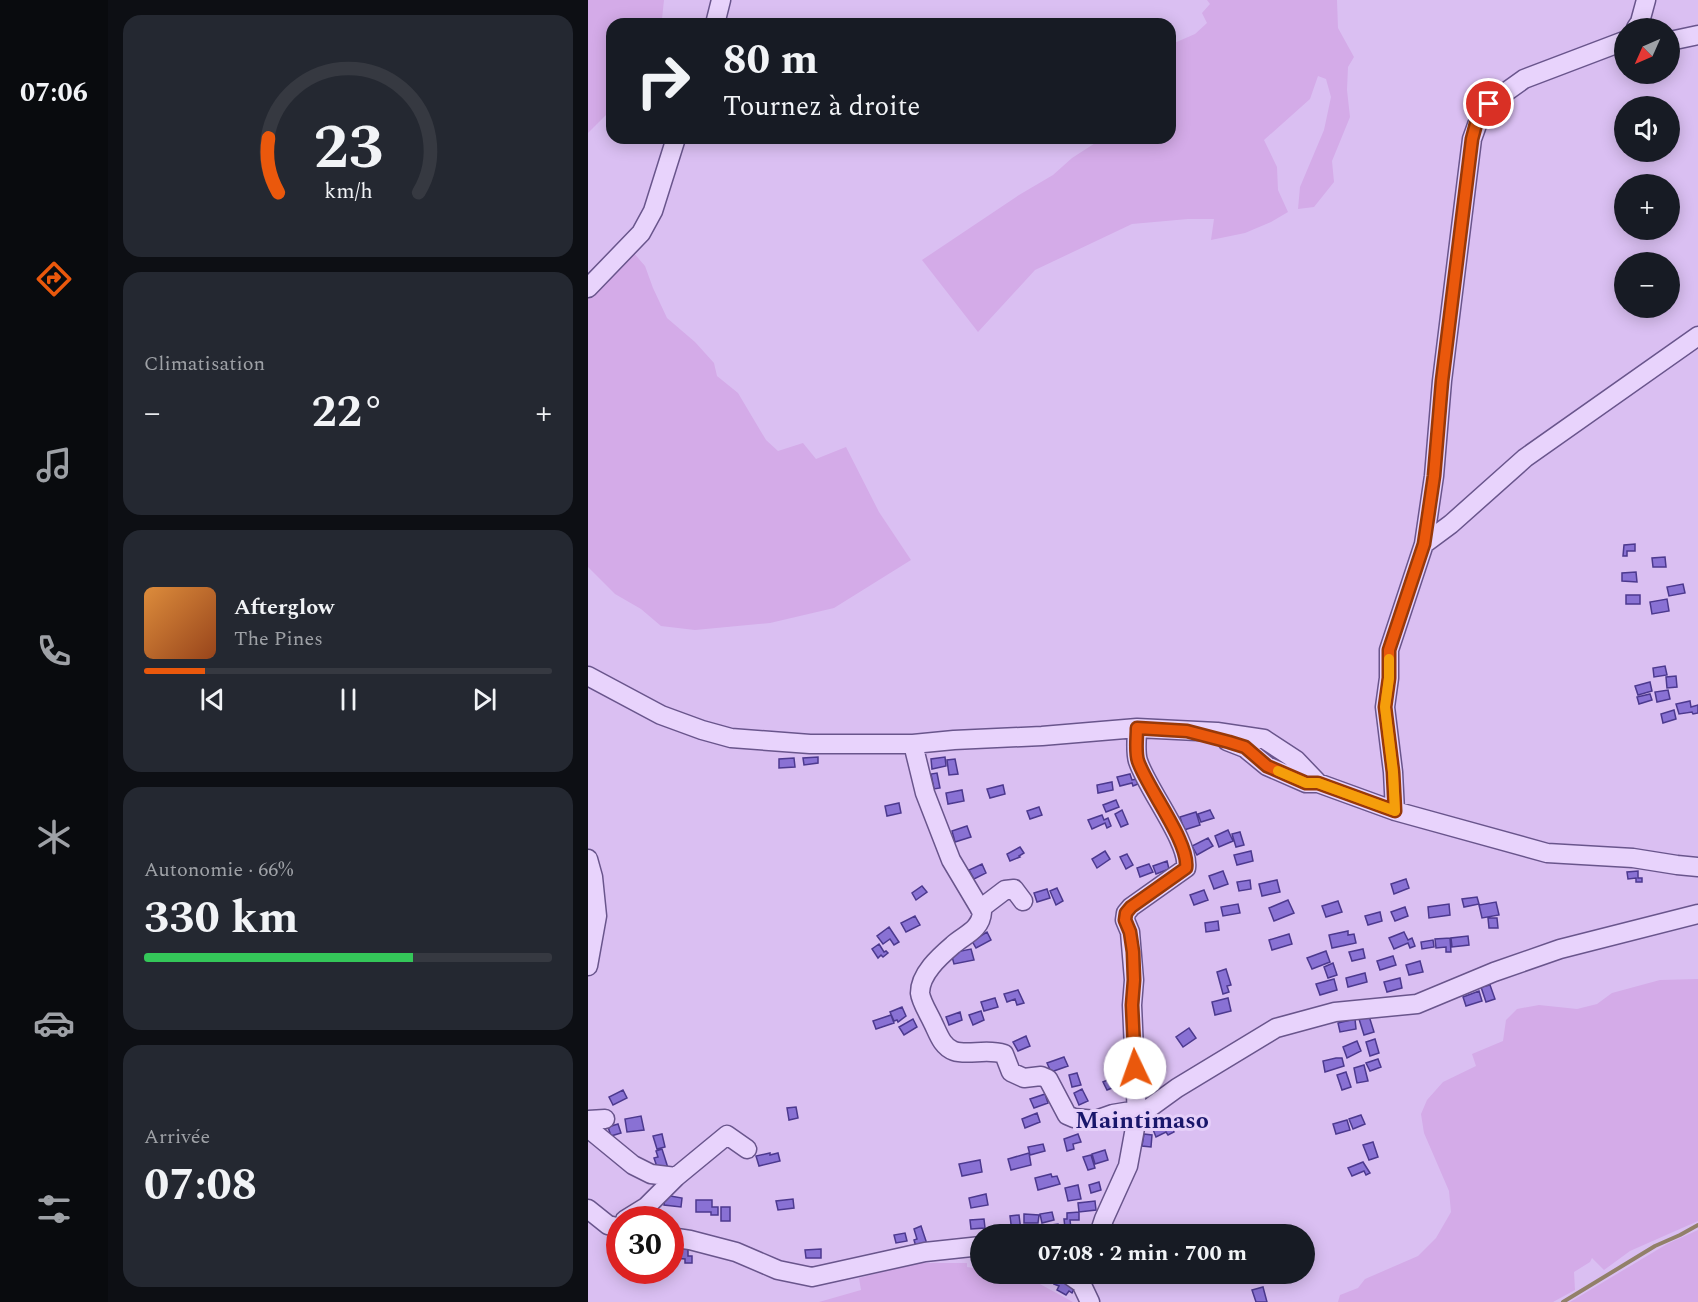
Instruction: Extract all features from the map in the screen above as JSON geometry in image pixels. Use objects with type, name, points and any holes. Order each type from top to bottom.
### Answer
[{"type":"street","points":[[716,18],[721,0]]},
{"type":"street","points":[[1641,18],[1646,0]]},
{"type":"street","points":[[1680,39],[1698,35]]},
{"type":"street","points":[[1395,811],[1385,707],[1389,678],[1389,650],[1424,544],[1434,476],[1442,381],[1467,179],[1476,124],[1489,104],[1524,79],[1614,47]]},
{"type":"street","points":[[588,288],[641,233],[653,211],[674,144]]},
{"type":"street","points":[[1424,544],[1451,524],[1525,458],[1698,336]]},
{"type":"street","points":[[588,676],[661,715],[731,738],[810,744],[913,744],[1137,728],[1217,732],[1264,739],[1296,760],[1318,783],[1395,811],[1547,853],[1633,858],[1698,867]]},
{"type":"street","points":[[1102,1224],[1128,1166],[1137,1114],[1132,1005],[1134,980],[1130,932],[1125,920],[1126,913],[1131,907],[1186,868],[1187,861],[1173,826],[1147,782],[1137,759],[1137,728]]},
{"type":"street","points":[[913,744],[925,793],[951,860],[982,912],[981,920],[969,934],[953,945],[925,973],[920,994],[945,1046],[955,1052],[993,1050],[1004,1054],[1011,1072],[1024,1078],[1041,1076],[1048,1079],[1067,1115],[1074,1118],[1096,1120],[1113,1114],[1137,1114],[1276,1028],[1335,1012],[1418,1004],[1494,972],[1560,949],[1698,914]]},
{"type":"street","points":[[588,859],[593,877],[597,916],[588,966]]},
{"type":"street","points":[[980,909],[1005,890],[1014,889],[1023,901]]},
{"type":"street","points":[[588,1128],[633,1165],[651,1174],[676,1177]]},
{"type":"street","points":[[647,1206],[676,1177],[727,1135],[747,1149]]},
{"type":"street","points":[[588,1209],[606,1219]]},
{"type":"street","points":[[684,1239],[736,1252],[778,1269],[812,1277],[925,1252],[970,1247]]},
{"type":"street","points":[[1082,1284],[1090,1302]]},
{"type":"shaded area","points":[[588,0],[664,0],[662,18],[606,18],[606,115],[588,133]]},
{"type":"shaded area","points":[[1207,0],[1337,0],[1338,28],[1354,57],[1348,67],[1347,90],[1350,117],[1332,161],[1334,182],[1314,207],[1298,209],[1300,187],[1324,130],[1331,97],[1326,79],[1318,76],[1310,99],[1264,140],[1277,167],[1278,190],[1288,212],[1245,233],[1211,240],[1214,219],[1132,224],[1035,270],[978,332],[922,260],[1053,175],[1072,158],[1094,144],[1176,144],[1176,42],[1195,34],[1207,23],[1202,13],[1210,4]]},
{"type":"shaded area","points":[[632,251],[645,266],[667,318],[695,342],[714,363],[717,376],[738,393],[766,440],[778,451],[803,443],[816,459],[846,447],[879,512],[911,560],[834,608],[770,623],[695,630],[661,626],[641,609],[615,594],[588,567],[588,296]]},
{"type":"shaded area","points":[[1698,979],[1698,1221],[1630,1251],[1604,1270],[1592,1258],[1590,1262],[1574,1272],[1575,1290],[1553,1302],[1338,1302],[1340,1295],[1358,1288],[1365,1279],[1418,1256],[1436,1238],[1451,1212],[1449,1191],[1424,1133],[1421,1114],[1427,1100],[1443,1082],[1476,1066],[1472,1054],[1503,1041],[1506,1020],[1517,1009],[1539,1005],[1577,1009],[1597,1004],[1612,993],[1660,980]]},
{"type":"shaded area","points":[[1698,1230],[1698,1302],[1570,1302],[1667,1244]]},
{"type":"shaded area","points":[[917,1263],[967,1263],[967,1267],[970,1267],[970,1284],[1040,1284],[1073,1302],[819,1302],[861,1290],[859,1278]]},
{"type":"building","points":[[1635,544],[1635,551],[1627,551],[1627,556],[1623,556],[1624,545]]},
{"type":"building","points":[[1665,557],[1666,567],[1653,567],[1652,558]]},
{"type":"building","points":[[1636,572],[1637,582],[1622,581],[1622,573]]},
{"type":"building","points":[[1683,584],[1685,593],[1669,596],[1667,587]]},
{"type":"building","points":[[1626,595],[1640,595],[1640,604],[1626,604]]},
{"type":"building","points":[[1667,599],[1669,611],[1652,614],[1650,602]]},
{"type":"building","points":[[1665,666],[1667,675],[1654,677],[1653,668]]},
{"type":"building","points":[[1676,676],[1677,687],[1667,688],[1666,677]]},
{"type":"building","points":[[1650,682],[1652,691],[1638,695],[1635,686]]},
{"type":"building","points":[[1668,690],[1670,699],[1657,702],[1655,692]]},
{"type":"building","points":[[1650,694],[1652,700],[1639,704],[1637,697]]},
{"type":"building","points":[[1690,701],[1691,707],[1698,705],[1698,713],[1679,714],[1676,704]]},
{"type":"building","points":[[1674,710],[1676,719],[1663,723],[1661,714]]},
{"type":"building","points":[[818,757],[818,763],[804,765],[803,758]]},
{"type":"building","points":[[945,757],[946,766],[932,769],[931,759]]},
{"type":"building","points":[[794,758],[795,767],[779,768],[779,759]]},
{"type":"building","points":[[955,759],[958,774],[949,775],[947,760]]},
{"type":"building","points":[[937,773],[940,788],[934,789],[931,774]]},
{"type":"building","points":[[1130,774],[1132,780],[1137,779],[1138,784],[1120,786],[1117,777]]},
{"type":"building","points":[[1112,782],[1113,790],[1098,793],[1097,785]]},
{"type":"building","points":[[1003,785],[1005,794],[990,798],[987,789]]},
{"type":"building","points":[[962,790],[964,801],[948,804],[946,793]]},
{"type":"building","points":[[1116,800],[1119,807],[1106,812],[1103,805]]},
{"type":"building","points":[[899,803],[901,813],[887,816],[885,806]]},
{"type":"building","points":[[1039,807],[1042,815],[1030,819],[1027,811]]},
{"type":"building","points":[[1122,810],[1128,824],[1121,827],[1115,814]]},
{"type":"building","points":[[1210,810],[1214,818],[1201,822],[1198,814]]},
{"type":"building","points":[[1196,812],[1200,825],[1184,830],[1180,817]]},
{"type":"building","points":[[1102,815],[1104,820],[1108,818],[1111,826],[1107,828],[1105,823],[1092,829],[1088,820]]},
{"type":"building","points":[[967,826],[971,837],[955,842],[952,831]]},
{"type":"building","points":[[1228,830],[1233,841],[1219,847],[1215,836]]},
{"type":"building","points":[[1240,832],[1244,845],[1236,847],[1232,834]]},
{"type":"building","points":[[1208,838],[1213,846],[1197,855],[1192,846]]},
{"type":"building","points":[[1020,847],[1024,853],[1010,861],[1007,854]]},
{"type":"building","points":[[1105,851],[1110,859],[1097,868],[1092,859]]},
{"type":"building","points":[[1251,851],[1253,861],[1237,865],[1234,855]]},
{"type":"building","points":[[1127,854],[1133,865],[1126,869],[1120,857]]},
{"type":"building","points":[[1167,861],[1169,869],[1156,874],[1153,866]]},
{"type":"building","points":[[982,864],[986,873],[974,879],[969,870]]},
{"type":"building","points":[[1149,864],[1153,872],[1140,877],[1137,868]]},
{"type":"building","points":[[1223,871],[1228,884],[1214,889],[1209,876]]},
{"type":"building","points":[[1638,871],[1638,878],[1642,878],[1642,882],[1636,882],[1636,878],[1628,879],[1627,872]]},
{"type":"building","points":[[1406,879],[1409,888],[1394,894],[1391,884]]},
{"type":"building","points":[[1250,880],[1251,889],[1239,891],[1237,882]]},
{"type":"building","points":[[1277,880],[1280,892],[1262,896],[1259,884]]},
{"type":"building","points":[[922,886],[927,892],[916,900],[912,893]]},
{"type":"building","points":[[1057,888],[1063,901],[1056,905],[1050,891]]},
{"type":"building","points":[[1047,889],[1050,898],[1037,902],[1034,893]]},
{"type":"building","points":[[1204,890],[1208,900],[1194,905],[1190,895]]},
{"type":"building","points":[[1477,897],[1479,904],[1464,907],[1462,899]]},
{"type":"building","points":[[1288,900],[1294,913],[1274,921],[1269,908]]},
{"type":"building","points":[[1338,901],[1342,912],[1326,917],[1322,906]]},
{"type":"building","points":[[1496,902],[1499,915],[1482,918],[1479,905]]},
{"type":"building","points":[[1238,904],[1240,913],[1223,916],[1221,907]]},
{"type":"building","points":[[1449,904],[1450,915],[1429,918],[1428,907]]},
{"type":"building","points":[[1405,907],[1408,916],[1395,921],[1391,912]]},
{"type":"building","points":[[1380,912],[1382,921],[1368,925],[1365,916]]},
{"type":"building","points":[[915,916],[920,925],[906,932],[901,923]]},
{"type":"building","points":[[1488,918],[1497,918],[1498,928],[1489,928]]},
{"type":"building","points":[[1218,921],[1219,930],[1206,932],[1205,923]]},
{"type":"building","points":[[889,927],[899,942],[894,945],[890,939],[883,944],[877,936]]},
{"type":"building","points":[[1348,931],[1348,935],[1354,934],[1356,943],[1332,948],[1329,935]]},
{"type":"building","points":[[987,932],[991,940],[976,948],[972,941]]},
{"type":"building","points":[[1404,932],[1408,940],[1412,938],[1415,946],[1410,948],[1408,943],[1394,949],[1389,938]]},
{"type":"building","points":[[1289,934],[1292,944],[1272,950],[1269,940]]},
{"type":"building","points":[[1468,936],[1469,945],[1452,947],[1451,938]]},
{"type":"building","points":[[1450,938],[1451,952],[1446,952],[1446,947],[1436,948],[1435,939]]},
{"type":"building","points":[[1433,940],[1434,947],[1422,949],[1421,942]]},
{"type":"building","points":[[879,944],[884,952],[888,953],[878,958],[872,949]]},
{"type":"building","points":[[971,949],[974,960],[954,964],[951,953]]},
{"type":"building","points":[[1363,949],[1365,958],[1352,961],[1349,952]]},
{"type":"building","points":[[1326,951],[1330,962],[1312,969],[1307,958]]},
{"type":"building","points":[[1393,956],[1396,965],[1380,970],[1377,961]]},
{"type":"building","points":[[1420,961],[1423,972],[1409,975],[1406,965]]},
{"type":"building","points":[[1333,963],[1337,975],[1328,978],[1324,967]]},
{"type":"building","points":[[1226,969],[1231,985],[1227,986],[1229,992],[1223,994],[1217,972]]},
{"type":"building","points":[[1365,973],[1367,982],[1348,987],[1346,978]]},
{"type":"building","points":[[1400,978],[1402,988],[1387,992],[1384,982]]},
{"type":"building","points":[[1334,979],[1337,990],[1320,995],[1316,984]]},
{"type":"building","points":[[1490,985],[1495,999],[1486,1002],[1481,987]]},
{"type":"building","points":[[1018,990],[1024,1003],[1017,1005],[1015,999],[1007,1002],[1004,994]]},
{"type":"building","points":[[1479,991],[1482,1001],[1466,1006],[1463,997]]},
{"type":"building","points":[[995,998],[998,1007],[984,1011],[981,1002]]},
{"type":"building","points":[[1228,998],[1231,1011],[1215,1015],[1212,1002]]},
{"type":"building","points":[[902,1007],[906,1016],[898,1022],[894,1021],[890,1012]]},
{"type":"building","points":[[981,1011],[984,1020],[973,1025],[969,1015]]},
{"type":"building","points":[[960,1012],[962,1020],[949,1025],[946,1017]]},
{"type":"building","points":[[891,1015],[894,1023],[876,1029],[873,1021]]},
{"type":"building","points":[[1369,1016],[1374,1032],[1364,1035],[1359,1019]]},
{"type":"building","points":[[913,1019],[917,1027],[904,1035],[899,1027]]},
{"type":"building","points":[[1355,1019],[1356,1029],[1340,1032],[1338,1023]]},
{"type":"building","points":[[1189,1028],[1196,1038],[1183,1047],[1176,1037]]},
{"type":"building","points":[[1026,1036],[1030,1046],[1018,1051],[1013,1042]]},
{"type":"building","points":[[1375,1039],[1379,1053],[1370,1056],[1366,1042]]},
{"type":"building","points":[[1357,1041],[1361,1051],[1347,1058],[1343,1047]]},
{"type":"building","points":[[1064,1057],[1068,1066],[1051,1072],[1047,1063]]},
{"type":"building","points":[[1342,1058],[1344,1066],[1325,1072],[1323,1061]]},
{"type":"building","points":[[1378,1059],[1381,1067],[1370,1071],[1366,1063]]},
{"type":"building","points":[[1364,1065],[1368,1081],[1357,1083],[1354,1068]]},
{"type":"building","points":[[1346,1072],[1351,1087],[1342,1090],[1337,1075]]},
{"type":"building","points":[[1077,1073],[1081,1085],[1072,1087],[1069,1075]]},
{"type":"building","points":[[1117,1076],[1120,1085],[1107,1090],[1103,1082]]},
{"type":"building","points":[[1082,1089],[1088,1101],[1079,1105],[1074,1093]]},
{"type":"building","points":[[623,1090],[627,1098],[613,1105],[609,1097]]},
{"type":"building","points":[[1045,1094],[1048,1103],[1034,1108],[1030,1099]]},
{"type":"building","points":[[796,1107],[798,1118],[789,1120],[787,1108]]},
{"type":"building","points":[[1037,1113],[1040,1122],[1025,1128],[1022,1119]]},
{"type":"building","points":[[1361,1115],[1365,1124],[1353,1129],[1349,1119]]},
{"type":"building","points":[[641,1116],[644,1130],[627,1132],[625,1119]]},
{"type":"building","points":[[1169,1120],[1174,1132],[1168,1135],[1166,1132],[1156,1137],[1152,1127]]},
{"type":"building","points":[[1347,1120],[1350,1130],[1336,1134],[1333,1124]]},
{"type":"building","points":[[618,1124],[621,1133],[611,1136],[608,1127]]},
{"type":"building","points":[[662,1134],[665,1147],[657,1149],[653,1136]]},
{"type":"building","points":[[1078,1134],[1081,1142],[1073,1144],[1074,1149],[1067,1151],[1064,1139]]},
{"type":"building","points":[[1144,1134],[1152,1135],[1151,1147],[1142,1146]]},
{"type":"building","points":[[1373,1142],[1378,1157],[1369,1160],[1363,1145]]},
{"type":"building","points":[[1043,1144],[1045,1151],[1030,1155],[1028,1147]]},
{"type":"building","points":[[662,1149],[668,1168],[658,1170],[654,1158],[658,1157],[656,1151]]},
{"type":"building","points":[[1105,1150],[1108,1160],[1095,1164],[1092,1154]]},
{"type":"building","points":[[770,1153],[770,1155],[778,1153],[780,1161],[759,1166],[756,1156]]},
{"type":"building","points":[[1029,1153],[1031,1165],[1011,1170],[1008,1159]]},
{"type":"building","points":[[1091,1155],[1095,1168],[1088,1170],[1083,1157]]},
{"type":"building","points":[[980,1160],[982,1172],[962,1176],[959,1164]]},
{"type":"building","points":[[1363,1162],[1370,1173],[1366,1175],[1364,1171],[1352,1176],[1348,1168]]},
{"type":"building","points":[[1051,1174],[1052,1177],[1057,1176],[1060,1184],[1038,1190],[1035,1178]]},
{"type":"building","points":[[1099,1182],[1101,1190],[1091,1193],[1089,1185]]},
{"type":"building","points":[[1078,1185],[1081,1199],[1068,1201],[1065,1188]]},
{"type":"building","points":[[986,1194],[988,1205],[971,1208],[969,1198]]},
{"type":"building","points":[[665,1195],[682,1198],[681,1206],[664,1205]]},
{"type":"building","points":[[793,1199],[794,1208],[778,1210],[776,1201]]},
{"type":"building","points":[[696,1200],[712,1200],[712,1207],[718,1207],[718,1215],[711,1215],[711,1212],[696,1212]]},
{"type":"building","points":[[1095,1201],[1096,1210],[1079,1212],[1078,1203]]},
{"type":"building","points":[[721,1207],[730,1207],[730,1221],[721,1221]]},
{"type":"building","points":[[1052,1212],[1054,1220],[1042,1223],[1040,1214]]},
{"type":"building","points":[[1079,1212],[1079,1220],[1070,1220],[1070,1224],[1065,1224],[1067,1213]]},
{"type":"building","points":[[1024,1214],[1039,1215],[1038,1223],[1024,1223]]},
{"type":"building","points":[[1019,1215],[1020,1224],[1011,1224],[1010,1216]]},
{"type":"building","points":[[984,1219],[985,1224],[970,1224],[970,1220]]},
{"type":"building","points":[[921,1226],[927,1244],[916,1247],[914,1240],[917,1239],[914,1229]]},
{"type":"building","points":[[905,1233],[907,1241],[896,1243],[894,1235]]},
{"type":"building","points":[[684,1249],[688,1249],[688,1256],[692,1256],[692,1263],[685,1263]]},
{"type":"building","points":[[821,1249],[821,1258],[806,1258],[805,1250]]},
{"type":"building","points":[[1054,1284],[1069,1284],[1075,1287],[1072,1293],[1069,1291],[1066,1295],[1057,1290],[1059,1286]]},
{"type":"building","points":[[1263,1287],[1267,1302],[1256,1302],[1252,1290]]},
{"type":"waterway","points":[[1563,1302],[1655,1246],[1698,1225]]},
{"type":"slow traffic","points":[[1278,771],[1306,783],[1318,783],[1395,811],[1385,707],[1389,659]]},
{"type":"district","name":"Maintimaso","points":[[1142,1121]]},
{"type":"route","points":[[1135,1068],[1132,1005],[1133,952],[1130,932],[1125,920],[1126,913],[1131,907],[1186,868],[1187,861],[1173,826],[1147,782],[1137,759],[1137,728],[1187,731],[1245,747],[1267,766],[1306,783],[1318,783],[1395,811],[1385,707],[1389,678],[1389,650],[1424,544],[1434,476],[1442,381],[1472,139],[1476,124],[1489,104]]}]
